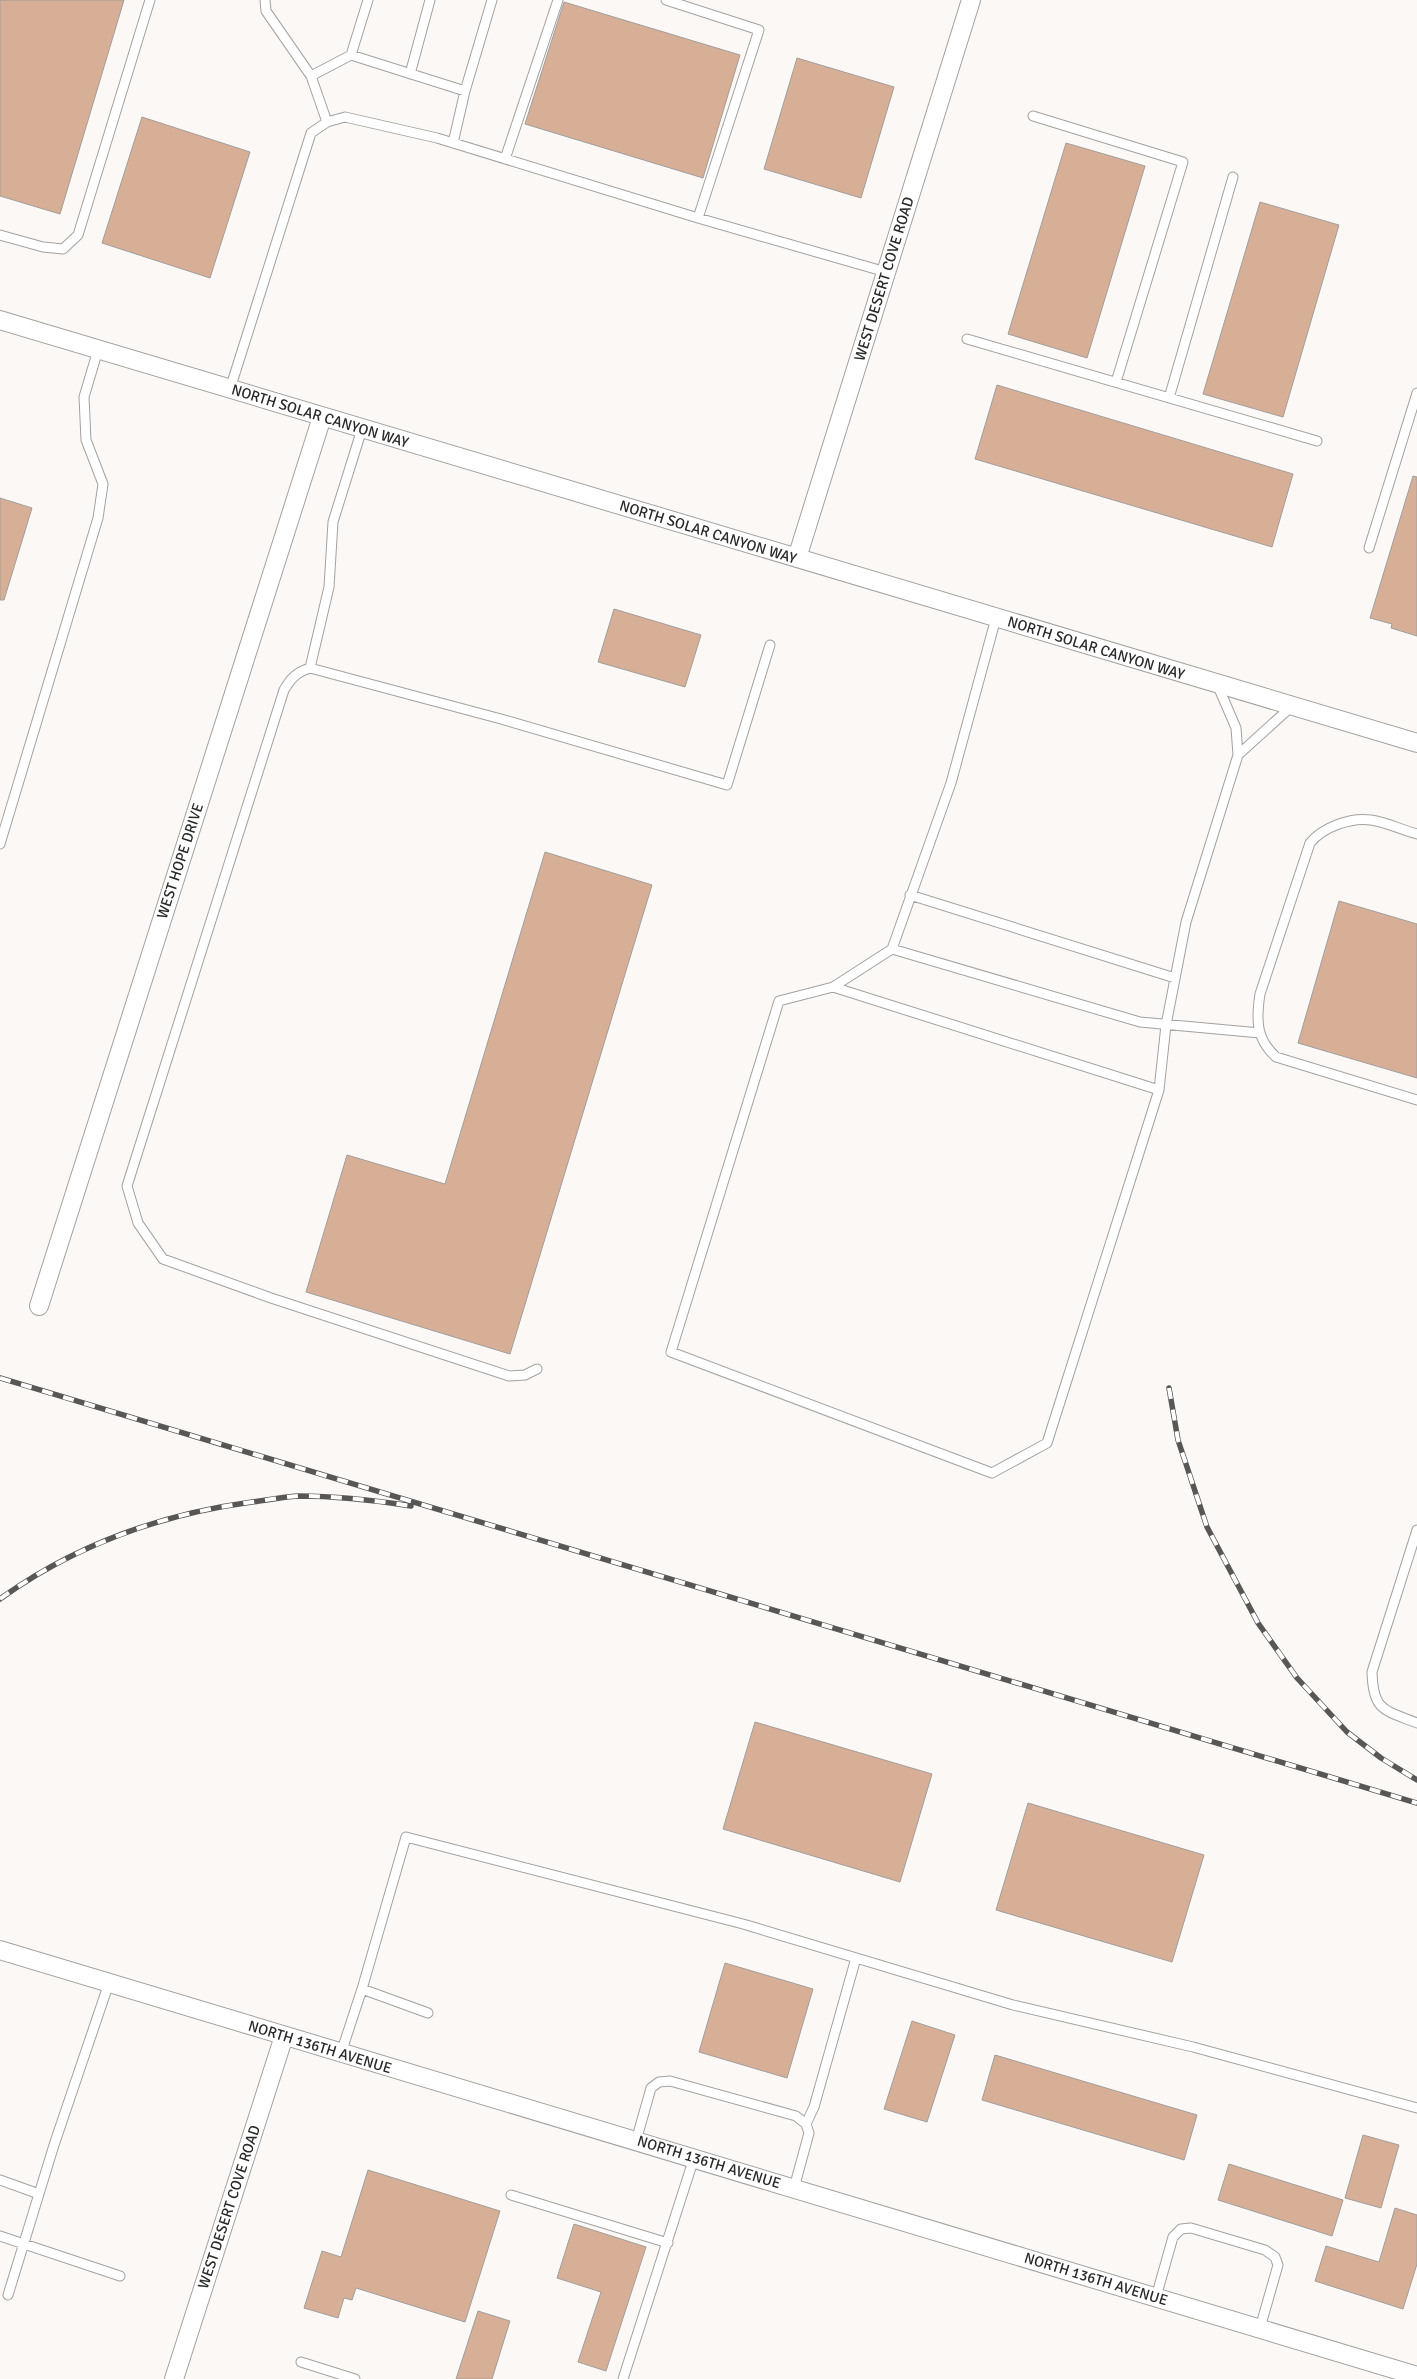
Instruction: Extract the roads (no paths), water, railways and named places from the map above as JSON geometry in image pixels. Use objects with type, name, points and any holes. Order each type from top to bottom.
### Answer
[{"type":"street","name":"WEST DESERT COVE ROAD","points":[[797,558],[971,0]]},
{"type":"street","name":"NORTH SOLAR CANYON WAY","points":[[0,320],[1417,743]]},
{"type":"street","name":"WEST HOPE DRIVE","points":[[39,1306],[322,417]]},
{"type":"street","name":"NORTH 136TH AVENUE","points":[[0,1950],[1417,2376]]},
{"type":"street","name":"WEST DESERT COVE ROAD","points":[[174,2379],[284,2036]]},
{"type":"lane","points":[[0,235],[43,247],[63,249],[78,235],[150,0]]},
{"type":"lane","points":[[266,0],[266,11],[311,76],[327,122]]},
{"type":"lane","points":[[351,56],[368,0]]},
{"type":"lane","points":[[410,74],[430,0]]},
{"type":"lane","points":[[453,143],[465,91],[492,0]]},
{"type":"lane","points":[[505,159],[558,0]]},
{"type":"lane","points":[[666,0],[759,30],[698,218]]},
{"type":"lane","points":[[311,76],[351,56],[465,91]]},
{"type":"lane","points":[[1033,116],[1183,162],[1116,382]]},
{"type":"lane","points":[[230,389],[311,133],[327,122],[345,117],[453,143],[698,218],[886,272]]},
{"type":"lane","points":[[1168,398],[1233,176]]},
{"type":"lane","points":[[967,339],[1317,441]]},
{"type":"lane","points":[[0,844],[98,518],[103,484],[86,440],[84,397],[98,350]]},
{"type":"lane","points":[[1369,548],[1417,393]]},
{"type":"lane","points":[[310,668],[329,587],[333,522],[362,428]]},
{"type":"lane","points":[[996,618],[951,782],[892,949],[833,987],[780,1001],[671,1352],[992,1473],[1047,1443],[1159,1090],[1166,1024],[1186,922],[1238,755],[1236,728],[1217,684]]},
{"type":"lane","points":[[537,1369],[525,1375],[509,1376],[271,1298],[162,1259],[138,1223],[126,1186],[284,690],[291,678],[310,668],[501,719],[727,785],[770,645]]},
{"type":"lane","points":[[1238,755],[1292,706]]},
{"type":"lane","points":[[1417,834],[1371,820],[1350,821],[1328,828],[1310,843],[1260,994],[1257,1015],[1265,1048],[1276,1058],[1417,1100]]},
{"type":"lane","points":[[910,895],[1175,978]]},
{"type":"lane","points":[[892,949],[1140,1022],[1260,1033]]},
{"type":"lane","points":[[833,987],[1159,1090]]},
{"type":"lane","points":[[1417,1530],[1372,1672],[1372,1693],[1380,1706],[1417,1723]]},
{"type":"lane","points":[[341,2053],[362,1989],[406,1837],[743,1924],[1013,2005],[1193,2047],[1417,2108]]},
{"type":"lane","points":[[806,2124],[814,2107],[856,1958]]},
{"type":"lane","points":[[8,2296],[39,2194],[109,1983]]},
{"type":"lane","points":[[362,1989],[428,2013]]},
{"type":"lane","points":[[636,2141],[651,2088],[659,2082],[670,2081],[796,2116],[806,2124],[809,2133],[794,2188]]},
{"type":"lane","points":[[623,2379],[694,2158]]},
{"type":"lane","points":[[0,2180],[39,2194]]},
{"type":"lane","points":[[511,2195],[668,2243]]},
{"type":"lane","points":[[1156,2297],[1174,2236],[1181,2230],[1191,2228],[1265,2250],[1275,2257],[1278,2265],[1260,2328]]},
{"type":"lane","points":[[0,2236],[120,2276]]},
{"type":"lane","points":[[301,2362],[355,2379]]},
{"type":"railway","points":[[0,1378],[1417,1803]]},
{"type":"railway","points":[[1169,1388],[1178,1440],[1207,1527],[1258,1623],[1297,1678],[1347,1732],[1381,1758],[1417,1780]]},
{"type":"railway","points":[[0,1599],[58,1563],[89,1548],[152,1524],[218,1507],[298,1496],[354,1499],[411,1506]]}]
